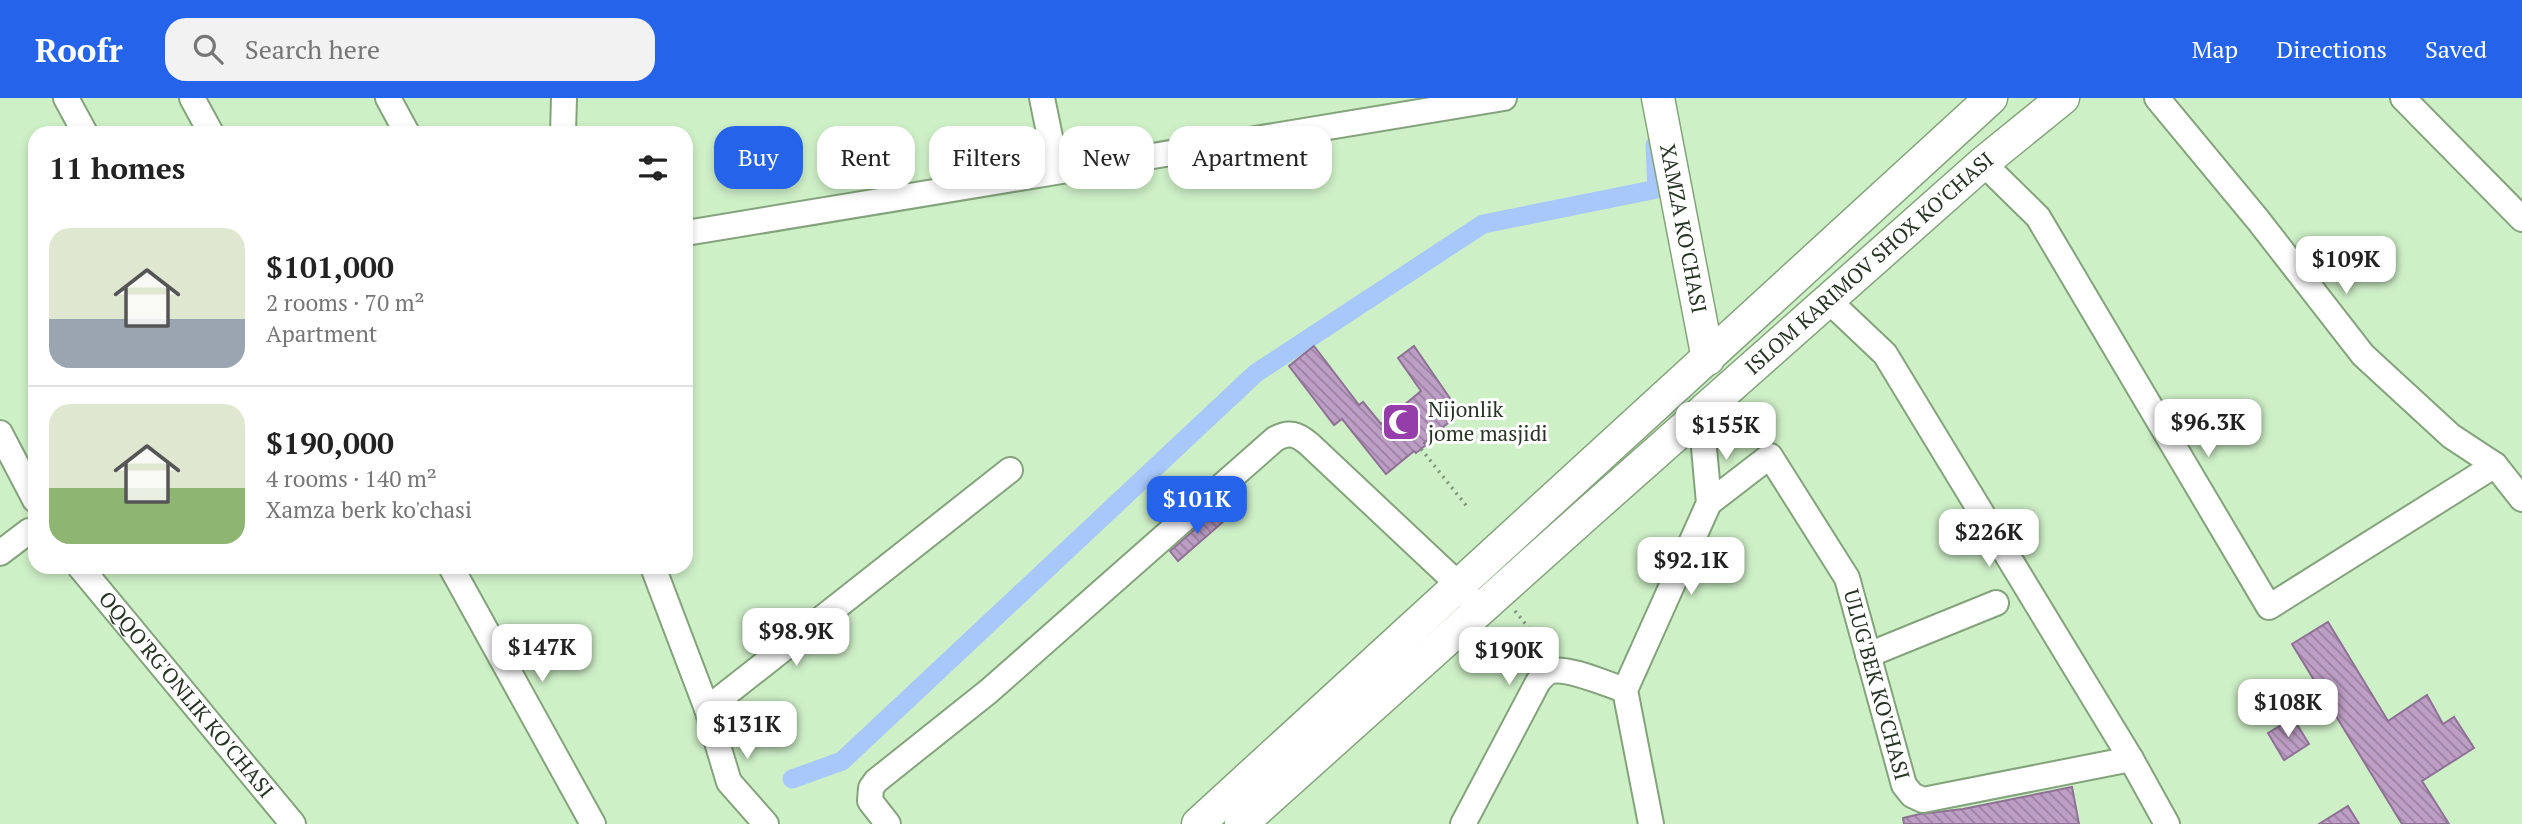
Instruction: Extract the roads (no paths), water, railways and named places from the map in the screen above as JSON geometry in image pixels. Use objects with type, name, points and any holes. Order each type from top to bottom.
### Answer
[{"type":"main road","name":"ISLOM KARIMOV SHOX KO'CHASI","points":[[1198,824],[1991,98]]},
{"type":"main road","name":"ISLOM KARIMOV SHOX KO'CHASI","points":[[1241,824],[1983,163],[2063,98]]},
{"type":"main road","name":"XAMZA KO'CHASI","points":[[1659,102],[1708,359]]},
{"type":"main road","points":[[1566,488],[1562,497],[1568,509],[1580,515],[1588,513]]},
{"type":"main road","points":[[1450,593],[1453,600],[1464,608],[1466,620],[1481,610]]},
{"type":"street","points":[[66,98],[81,126]]},
{"type":"street","points":[[192,98],[207,126]]},
{"type":"street","points":[[388,98],[403,126]]},
{"type":"street","points":[[563,126],[564,98]]},
{"type":"street","points":[[1042,98],[1057,171]]},
{"type":"street","points":[[693,232],[1504,98]]},
{"type":"street","points":[[2157,98],[2258,220],[2363,355],[2451,436],[2495,465],[2522,499]]},
{"type":"street","points":[[2403,98],[2522,219]]},
{"type":"street","points":[[1983,163],[2038,216],[2269,607],[2495,465]]},
{"type":"street","points":[[1829,301],[1885,354],[2131,759],[2167,824]]},
{"type":"street","points":[[1651,824],[1625,690],[1709,503],[1703,437],[1690,432],[1679,433]]},
{"type":"street","points":[[0,433],[28,487]]},
{"type":"street","points":[[888,824],[870,802],[871,788],[876,781],[989,691],[1282,435],[1290,433],[1300,436],[1309,444],[1450,593]]},
{"type":"street","name":"ULUG'BEK KO'CHASI","points":[[1709,503],[1770,456],[1847,578],[1904,785],[1912,795],[1923,800],[2131,759]]},
{"type":"street","points":[[707,709],[1010,470]]},
{"type":"street","points":[[0,553],[28,532]]},
{"type":"street","name":"OQQO'RG'ONLIK KO'CHASI","points":[[86,574],[293,824]]},
{"type":"street","points":[[455,574],[593,824]]},
{"type":"street","points":[[656,574],[707,709],[729,782],[766,824]]},
{"type":"street","points":[[1868,655],[1996,603]]},
{"type":"street","points":[[1463,824],[1538,682],[1545,674],[1564,671],[1625,690]]},
{"type":"waterway","points":[[792,779],[842,761],[1256,373],[1483,224],[1657,189],[1655,145]]},
{"type":"place","name":"Nijonlik jome masjidi","points":[[1401,422]]}]
